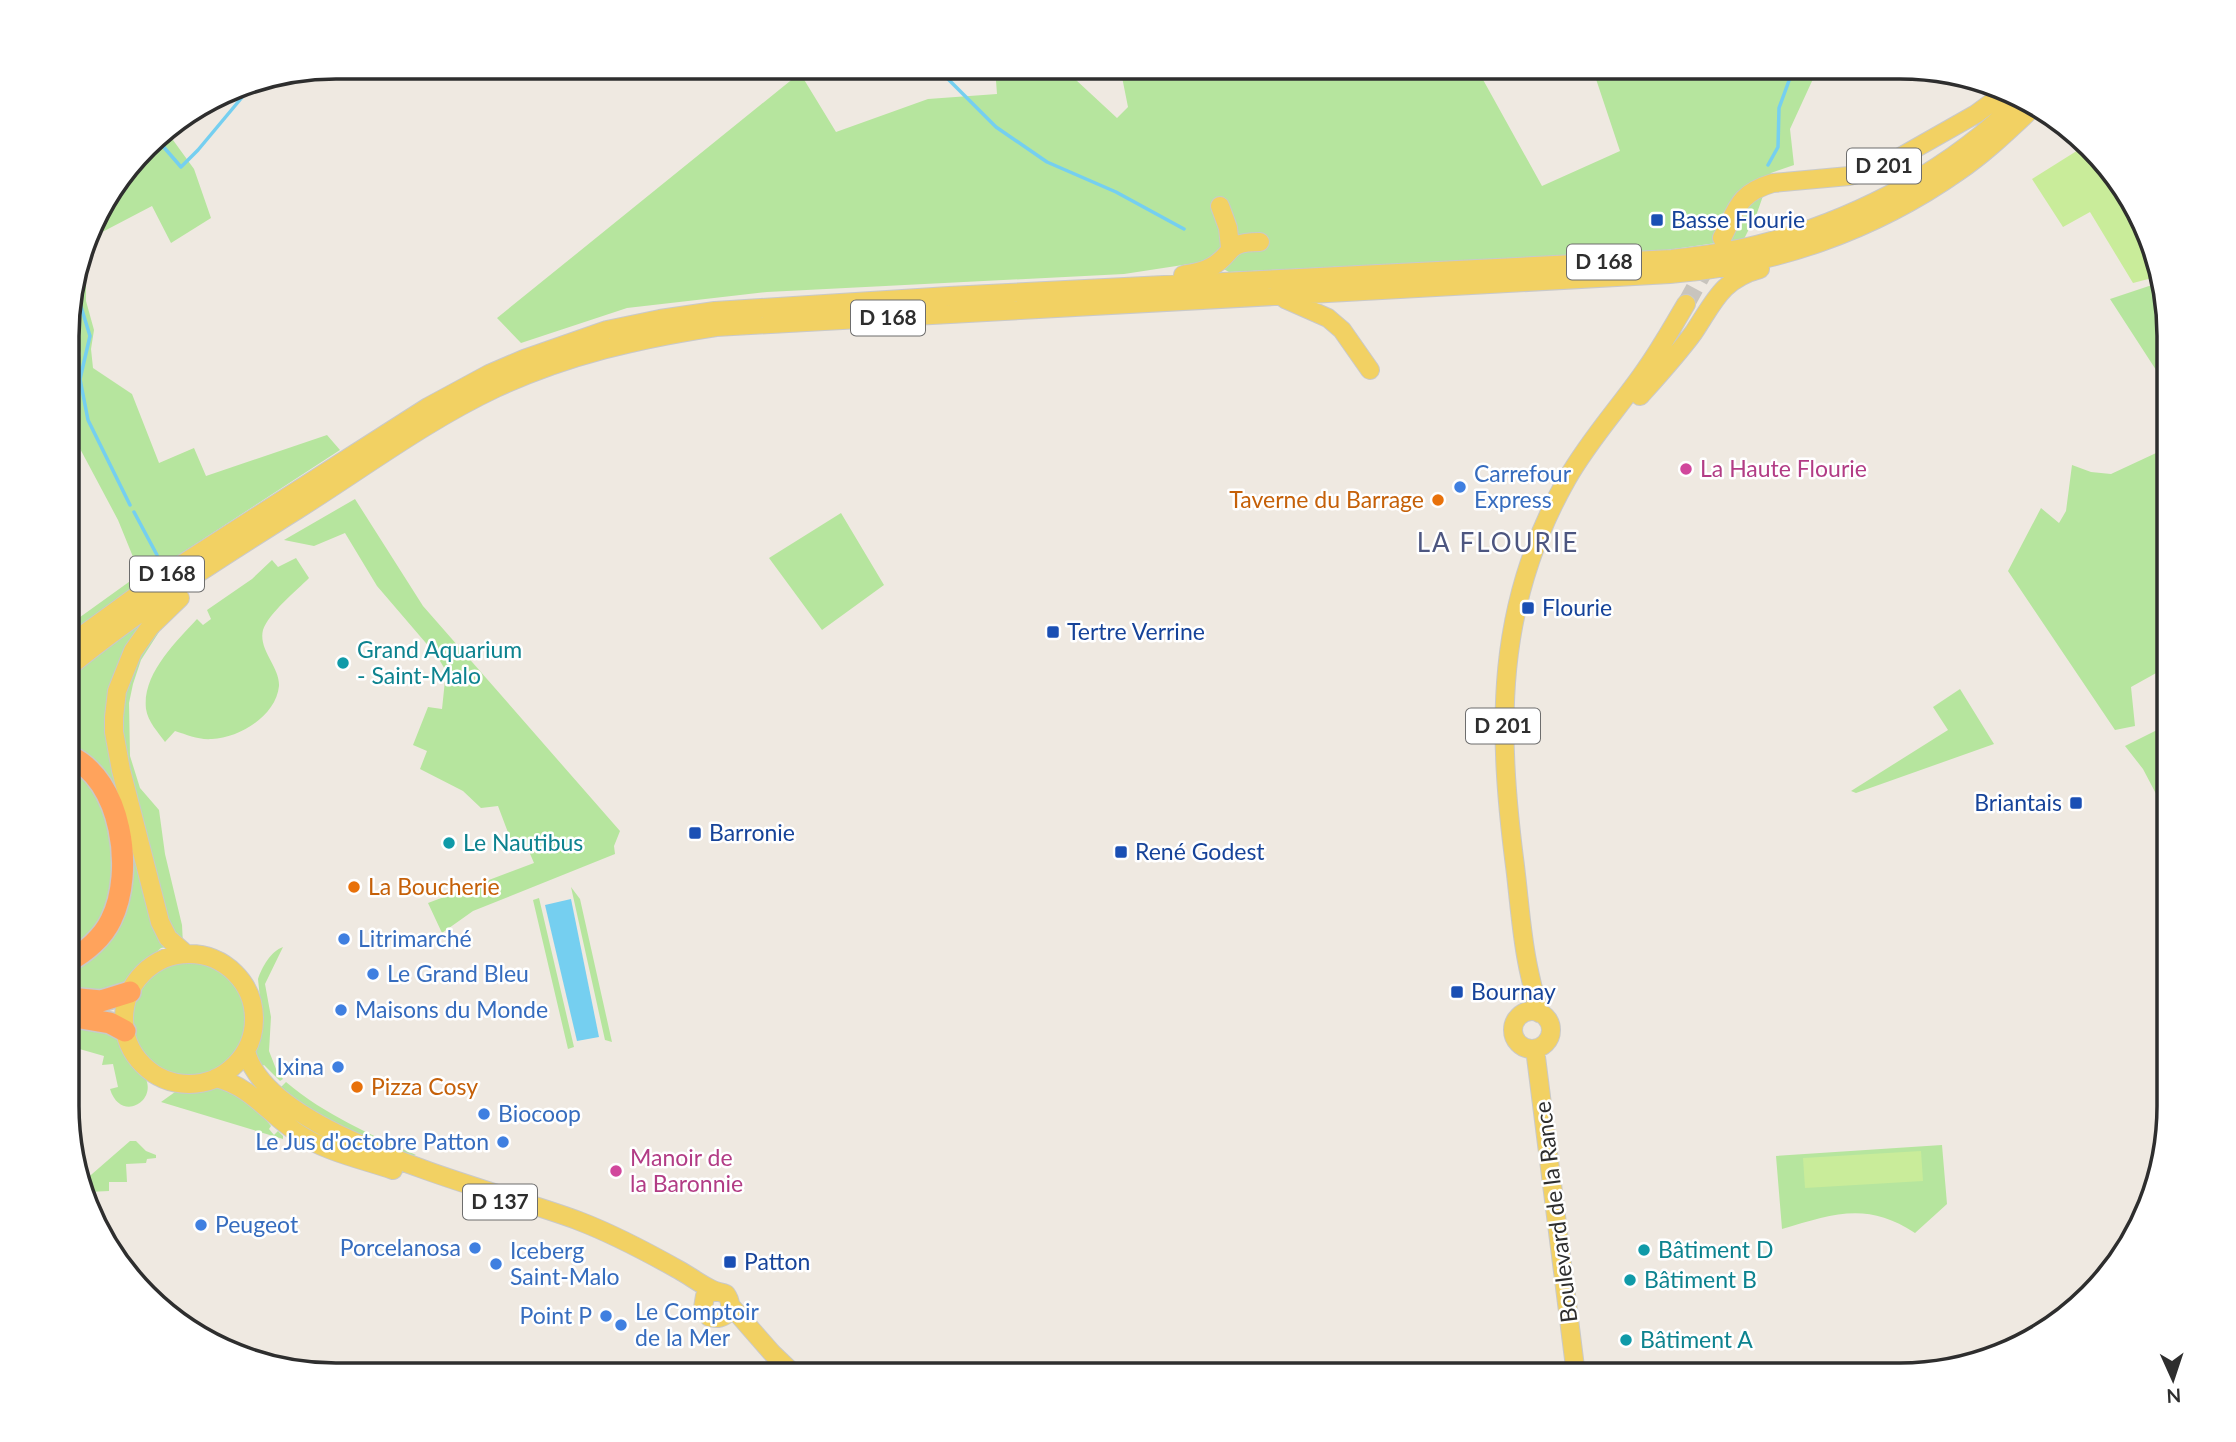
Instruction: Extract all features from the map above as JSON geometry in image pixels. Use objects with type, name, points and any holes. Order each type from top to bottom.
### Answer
[{"type":"highway","points":[[79,761],[99,780],[110,802],[123,858],[117,907],[110,922],[90,946],[79,954]]},
{"type":"highway","points":[[79,999],[101,1000],[130,992]]},
{"type":"highway","points":[[79,1018],[110,1023],[125,1031]]},
{"type":"main road","name":"D 201","points":[[1724,234],[1738,204],[1761,186],[1849,176],[1879,169],[1976,114],[1998,98]]},
{"type":"main road","name":"D 168","points":[[79,638],[165,575],[428,407],[489,374],[558,346],[607,330],[660,318],[715,312],[1144,285],[1672,258],[1721,253],[1767,243],[1857,209],[1912,181],[1982,133],[2013,105]]},
{"type":"main road","name":"D 168","points":[[79,660],[221,558],[431,425],[494,389],[562,361],[612,346],[716,327],[1695,272],[1796,251],[1867,224],[1916,198],[1969,164],[2028,113]]},
{"type":"main road","points":[[1220,206],[1228,228],[1230,247]]},
{"type":"main road","points":[[1144,285],[1160,276],[1183,275],[1210,268],[1230,247],[1245,242],[1260,242]]},
{"type":"main road","points":[[1595,434],[1624,412],[1644,391],[1693,333],[1714,299],[1728,283],[1744,273],[1789,261],[1796,251]]},
{"type":"main road","points":[[1279,295],[1291,304],[1303,305],[1328,318],[1342,330],[1370,370]]},
{"type":"main road","name":"D 201","points":[[1532,1012],[1531,975],[1527,964],[1503,751],[1509,639],[1539,537],[1567,477],[1595,434],[1641,377],[1686,304]]},
{"type":"main road","points":[[186,954],[169,938],[160,922],[121,770],[114,717],[121,678],[137,644],[150,626],[177,600],[217,572],[221,558]]},
{"type":"main road","points":[[186,954],[200,955],[220,962],[232,970],[245,986],[253,1005],[251,1039],[246,1051],[235,1065],[203,1083],[185,1084],[159,1076],[146,1068],[136,1056],[125,1031],[125,1011],[130,992],[140,977],[153,965],[169,957],[186,954]]},
{"type":"main road","points":[[1532,1012],[1549,1022],[1551,1033],[1545,1044],[1535,1049],[1518,1044],[1512,1032],[1515,1020],[1532,1012]]},
{"type":"main road","name":"Boulevard de la Rance","points":[[1535,1049],[1574,1363]]},
{"type":"main road","name":"D 137","points":[[246,1051],[251,1068],[274,1092],[312,1120],[345,1138],[406,1164],[582,1222],[677,1269],[714,1291]]},
{"type":"main road","name":"D 137","points":[[215,1078],[241,1087],[296,1132],[322,1146],[571,1226],[683,1285],[702,1306]]},
{"type":"main road","points":[[714,1291],[726,1294],[725,1312],[707,1316],[702,1306],[705,1296],[714,1291]]},
{"type":"main road","points":[[725,1312],[783,1363]]},
{"type":"green space","points":[[793,79],[804,79],[836,132],[928,99],[997,94],[996,79],[1075,79],[1117,118],[1128,107],[1122,79],[1483,79],[1542,186],[1620,151],[1596,79],[1813,79],[1790,129],[1794,165],[1771,173],[1757,213],[1744,239],[1660,251],[1229,272],[1209,261],[1124,274],[767,292],[627,308],[521,343],[497,318]]},
{"type":"green space","points":[[172,138],[194,169],[211,218],[171,243],[152,206],[100,233],[132,179]]},
{"type":"green space","points":[[2078,150],[2104,179],[2123,207],[2138,237],[2150,279],[2133,283],[2090,212],[2063,227],[2032,179]]},
{"type":"green space","points":[[86,279],[86,301],[94,330],[91,349],[93,368],[132,394],[159,463],[194,448],[206,476],[327,435],[340,450],[165,564],[79,628],[79,618],[140,574],[118,520],[79,447],[79,319]]},
{"type":"green space","points":[[2152,285],[2157,319],[2157,371],[2110,299]]},
{"type":"green space","points":[[2157,453],[2157,673],[2131,687],[2135,726],[2115,730],[2008,571],[2041,508],[2059,523],[2066,511],[2072,465],[2091,472],[2111,474]]},
{"type":"green space","points":[[355,499],[423,606],[620,831],[614,846],[615,854],[473,911],[442,933],[428,903],[534,863],[528,849],[515,851],[498,806],[481,808],[463,791],[420,769],[427,751],[413,745],[428,707],[442,709],[446,671],[437,656],[377,586],[345,533],[314,546],[284,540]]},
{"type":"green space","points":[[841,513],[884,585],[822,630],[769,558]]},
{"type":"green space","points":[[296,558],[309,578],[277,610],[263,630],[264,645],[279,686],[271,707],[264,716],[233,735],[207,739],[175,731],[165,742],[151,723],[146,709],[149,683],[162,660],[197,619],[203,625],[211,619],[207,610],[252,579],[272,560],[278,567]]},
{"type":"green space","points":[[141,621],[159,632],[141,660],[133,684],[129,703],[130,756],[140,788],[159,810],[165,854],[182,925],[183,944],[161,948],[131,974],[125,987],[105,993],[79,989],[79,670]]},
{"type":"green space","points":[[1960,689],[1994,744],[1856,793],[1851,791],[1948,730],[1933,707]]},
{"type":"green space","points":[[2157,730],[2157,796],[2143,769],[2125,746]]},
{"type":"green space","points":[[571,887],[580,899],[612,1042],[605,1040]]},
{"type":"green space","points":[[539,898],[574,1047],[568,1049],[533,900]]},
{"type":"green space","points":[[283,947],[265,984],[271,1017],[269,1051],[283,1079],[280,1081],[264,1065],[259,1068],[255,1050],[260,1037],[262,1018],[258,979],[268,960]]},
{"type":"green space","points":[[190,960],[212,965],[231,977],[243,996],[248,1018],[243,1040],[231,1059],[212,1071],[190,1076],[168,1071],[149,1059],[137,1040],[132,1018],[137,996],[149,977],[168,965]]},
{"type":"green space","points":[[79,1025],[86,1025],[119,1037],[128,1056],[146,1079],[148,1088],[142,1101],[128,1107],[115,1099],[110,1089],[118,1087],[113,1064],[102,1065],[104,1056],[79,1049]]},
{"type":"green space","points":[[286,1082],[332,1114],[416,1155],[410,1157],[314,1115],[280,1088]]},
{"type":"green space","points":[[223,1085],[252,1103],[271,1126],[269,1129],[274,1135],[278,1131],[283,1139],[161,1102],[175,1092],[199,1091]]},
{"type":"green space","points":[[130,1141],[136,1141],[146,1151],[156,1155],[156,1158],[147,1159],[146,1163],[126,1164],[127,1182],[109,1182],[109,1191],[93,1192],[89,1177]]},
{"type":"green space","points":[[1942,1145],[1947,1204],[1915,1233],[1881,1217],[1850,1213],[1782,1229],[1776,1156]]},
{"type":"green space","points":[[1921,1151],[1923,1181],[1805,1188],[1803,1158]]},
{"type":"water","points":[[571,899],[599,1037],[577,1041],[545,905]]},
{"type":"waterway","points":[[948,79],[996,127],[1047,162],[1116,192],[1184,229]]},
{"type":"waterway","points":[[1768,165],[1778,147],[1779,108],[1790,79]]},
{"type":"waterway","points":[[163,146],[181,167],[244,96]]},
{"type":"waterway","points":[[81,305],[90,336],[80,379],[88,420],[130,505]]},
{"type":"waterway","points":[[134,512],[157,555]]},
{"type":"tunnel","points":[[1686,304],[1710,260]]},
{"type":"place","name":"Basse Flourie","points":[[1657,220]]},
{"type":"place","name":"La Haute Flourie","points":[[1686,469]]},
{"type":"place","name":"Carrefour Express","points":[[1460,487]]},
{"type":"place","name":"Taverne du Barrage","points":[[1438,500]]},
{"type":"place","name":"Flourie","points":[[1528,608]]},
{"type":"place","name":"Tertre Verrine","points":[[1053,632]]},
{"type":"place","name":"Grand Aquarium - Saint-Malo","points":[[343,663]]},
{"type":"place","name":"Briantais","points":[[2076,803]]},
{"type":"place","name":"Barronie","points":[[695,833]]},
{"type":"place","name":"Le Nautibus","points":[[449,843]]},
{"type":"place","name":"René Godest","points":[[1121,852]]},
{"type":"place","name":"La Boucherie","points":[[354,887]]},
{"type":"place","name":"Litrimarché","points":[[344,939]]},
{"type":"place","name":"Le Grand Bleu","points":[[373,974]]},
{"type":"place","name":"Bournay","points":[[1457,992]]},
{"type":"place","name":"Maisons du Monde","points":[[341,1010]]},
{"type":"place","name":"Ixina","points":[[338,1067]]},
{"type":"place","name":"Pizza Cosy","points":[[357,1087]]},
{"type":"place","name":"Biocoop","points":[[484,1114]]},
{"type":"place","name":"Le Jus d'octobre Patton","points":[[503,1142]]},
{"type":"place","name":"Manoir de la Baronnie","points":[[616,1171]]},
{"type":"place","name":"Peugeot","points":[[201,1225]]},
{"type":"place","name":"Porcelanosa","points":[[475,1248]]},
{"type":"place","name":"Bâtiment D","points":[[1644,1250]]},
{"type":"place","name":"Patton","points":[[730,1262]]},
{"type":"place","name":"Iceberg Saint-Malo","points":[[496,1264]]},
{"type":"place","name":"Bâtiment B","points":[[1630,1280]]},
{"type":"place","name":"Point P","points":[[606,1316]]},
{"type":"place","name":"Le Comptoir de la Mer","points":[[621,1325]]},
{"type":"place","name":"Bâtiment A","points":[[1626,1340]]},
{"type":"district","name":"LA FLOURIE","points":[[1498,543]]}]
